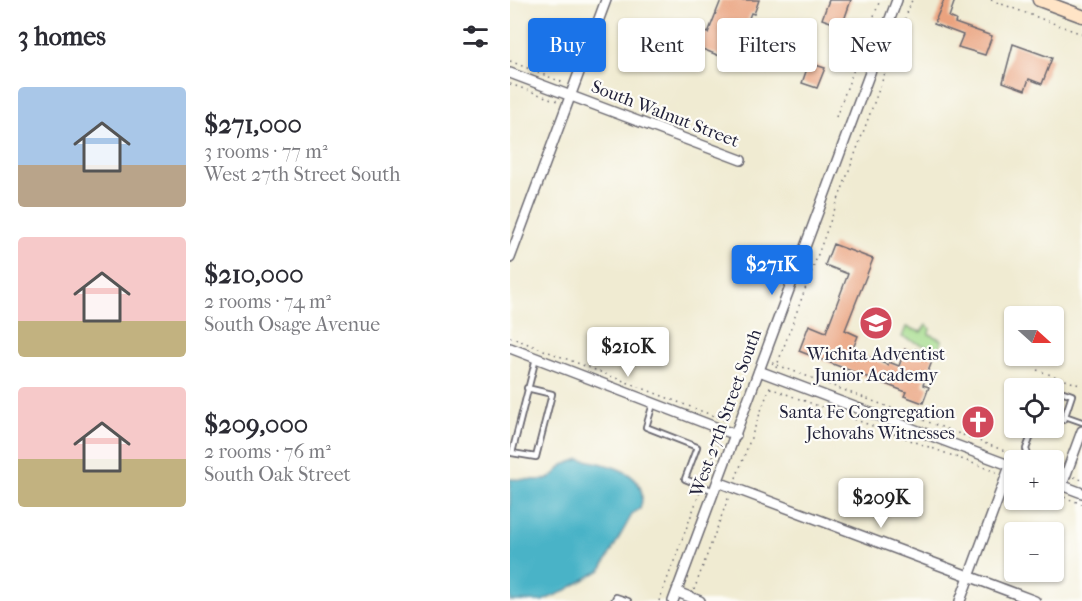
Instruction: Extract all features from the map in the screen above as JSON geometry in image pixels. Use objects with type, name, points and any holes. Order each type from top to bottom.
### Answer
[{"type":"street","points":[[510,258],[606,0]]},
{"type":"street","name":"West 27th Street South","points":[[675,597],[897,0]]},
{"type":"street","points":[[1039,0],[1082,16]]},
{"type":"street","name":"South Walnut Street","points":[[510,73],[741,160]]},
{"type":"street","points":[[510,348],[736,435]]},
{"type":"street","points":[[759,371],[1004,463]]},
{"type":"street","points":[[1064,469],[1082,431]]},
{"type":"street","points":[[960,601],[1004,481]]},
{"type":"street","points":[[716,486],[732,487],[1035,601]]},
{"type":"street","points":[[1064,487],[1082,493]]},
{"type":"street","points":[[675,597],[695,599]]},
{"type":"lane","points":[[527,388],[552,394],[536,458],[512,453],[527,388],[536,358]]},
{"type":"lane","points":[[1064,392],[1072,395],[1065,416],[1082,422]]},
{"type":"lane","points":[[654,402],[645,428],[697,447],[685,479],[702,486],[716,486]]},
{"type":"lane","points":[[614,601],[616,597],[628,601]]},
{"type":"path","points":[[836,117],[880,0]]},
{"type":"path","points":[[695,599],[732,487],[912,0]]},
{"type":"path","points":[[992,0],[1082,34]]},
{"type":"path","points":[[510,337],[727,420],[659,601]]},
{"type":"path","points":[[772,363],[1004,450]]},
{"type":"path","points":[[1038,370],[1082,386]]},
{"type":"path","points":[[769,387],[1004,475]]},
{"type":"path","points":[[1064,497],[1082,504]]},
{"type":"green space","points":[[926,325],[930,328],[929,334],[942,340],[938,351],[902,337],[906,327],[921,332]]},
{"type":"water","points":[[580,459],[614,467],[634,478],[640,486],[642,496],[640,509],[633,513],[601,570],[563,592],[542,601],[510,601],[510,479],[543,480],[553,476],[563,465]]},
{"type":"building","points":[[721,0],[759,0],[754,14],[751,13],[749,18],[717,18],[717,55],[705,50],[705,32],[708,33]]},
{"type":"building","points":[[829,0],[851,0],[845,18],[829,18],[829,21],[822,19]]},
{"type":"building","points":[[944,0],[955,0],[949,17],[956,20],[955,23],[992,36],[985,55],[958,47],[963,35],[934,24]]},
{"type":"building","points":[[1013,44],[1052,58],[1042,84],[1029,79],[1025,90],[1003,82]]},
{"type":"building","points":[[817,66],[825,68],[817,88],[802,83],[806,72],[817,72]]},
{"type":"building","points":[[833,244],[873,259],[845,330],[858,336],[852,351],[888,365],[889,362],[899,366],[905,349],[915,353],[916,349],[934,356],[923,385],[929,387],[923,403],[904,396],[906,392],[799,351],[809,325],[826,332],[848,274],[825,265]]},
{"type":"place","name":"Wichita Adventist Junior Academy","points":[[876,323]]},
{"type":"place","name":"Santa Fe Congregation Jehovahs Witnesses","points":[[978,422]]}]
